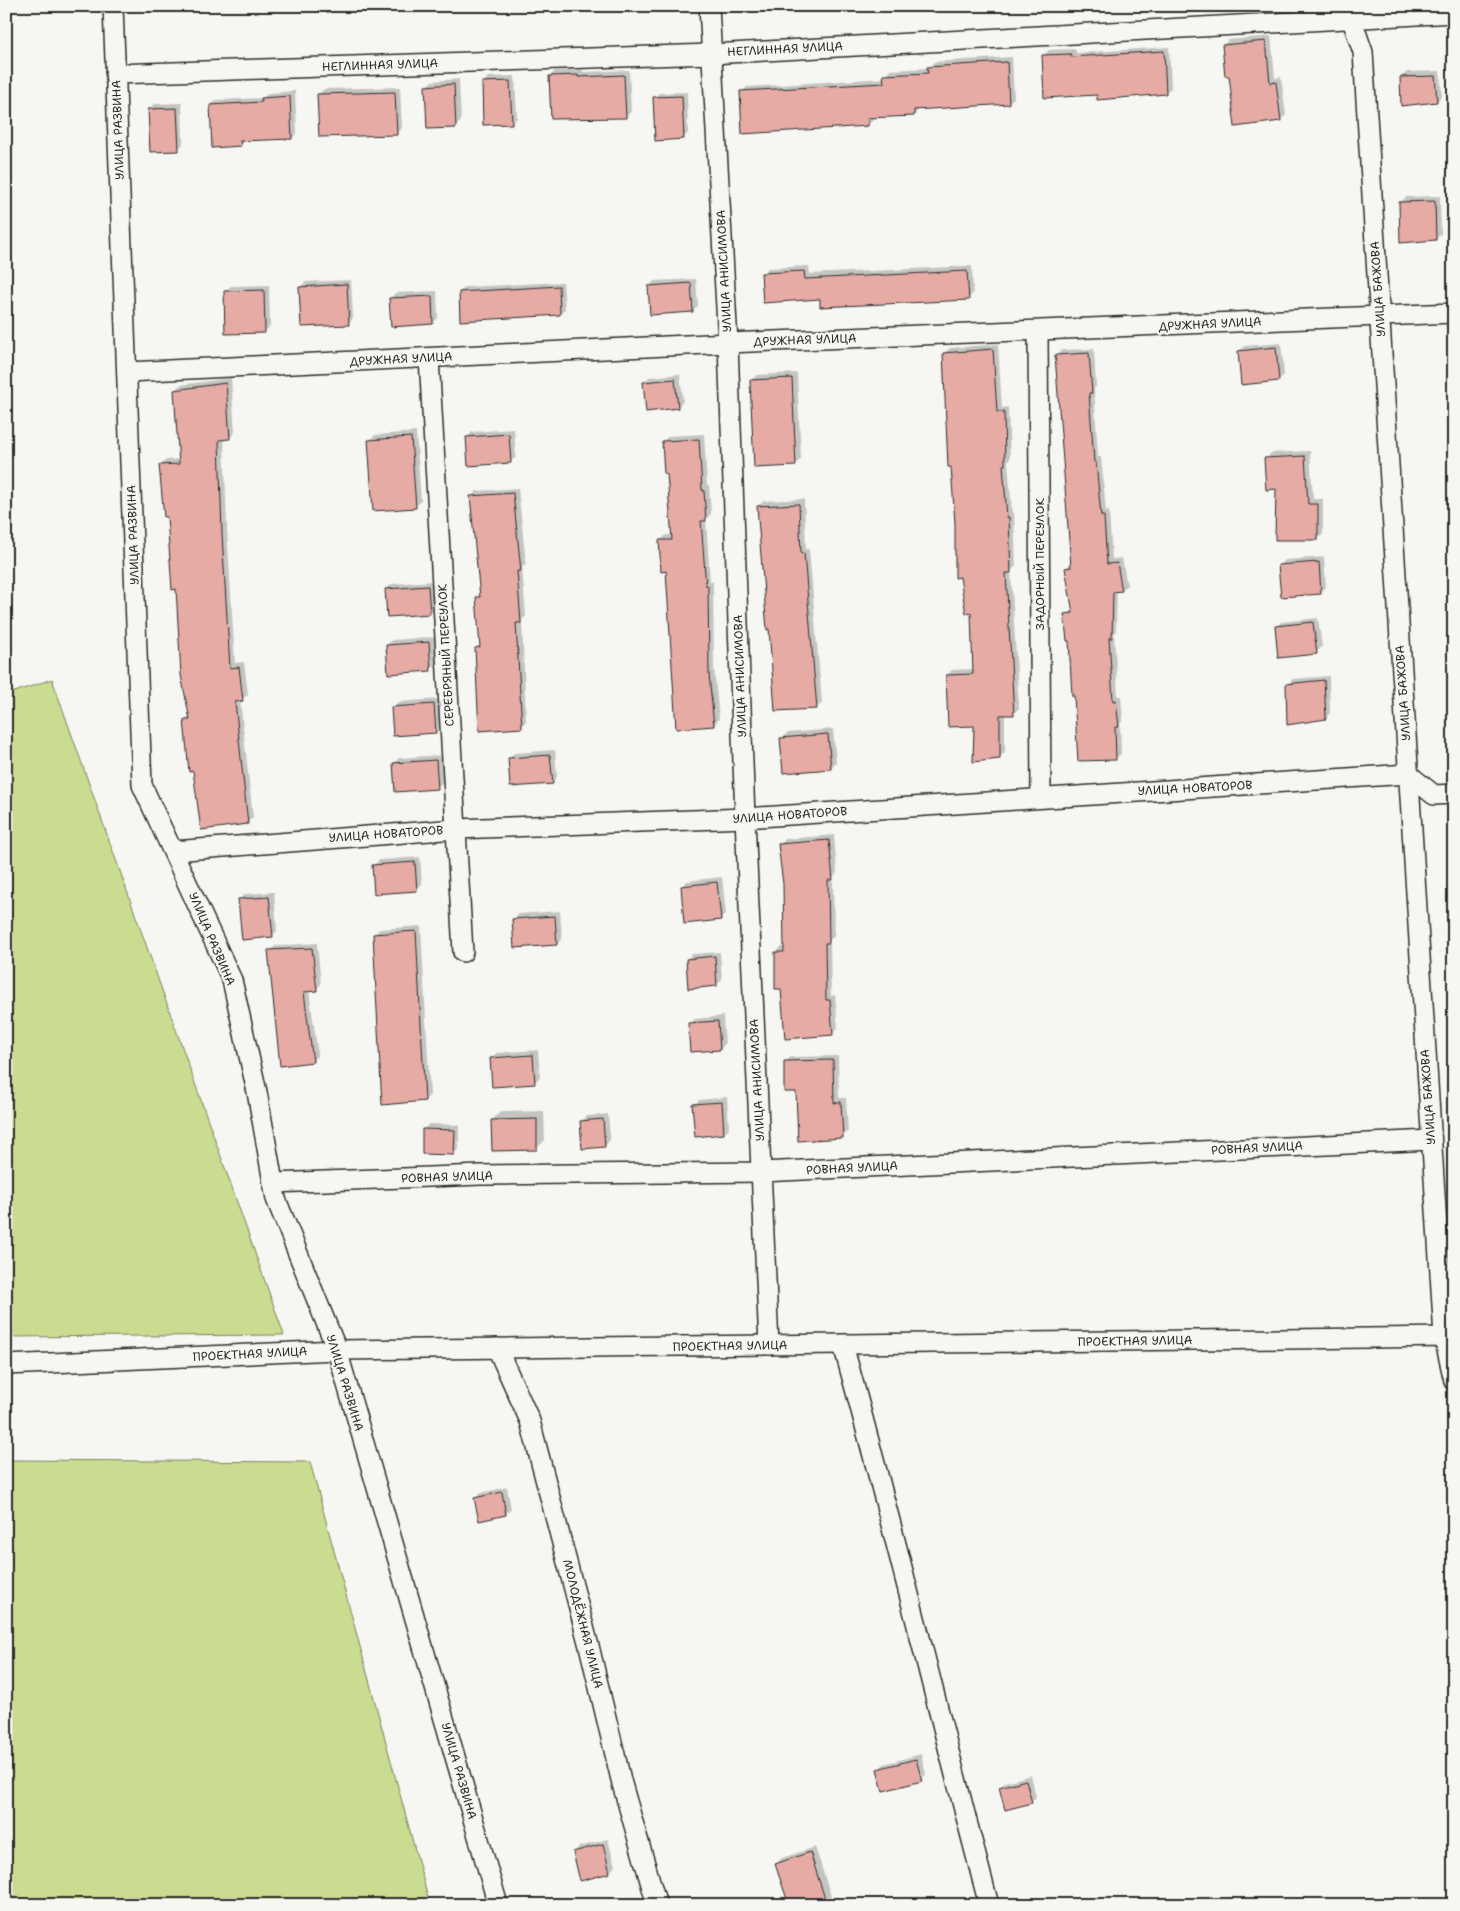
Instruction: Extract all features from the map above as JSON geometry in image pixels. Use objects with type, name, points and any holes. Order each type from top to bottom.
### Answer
[{"type":"street","name":"УЛИЦА РАЗВИНА","points":[[113,6],[142,786],[232,980],[257,1092],[276,1200],[337,1350],[498,1905]]},
{"type":"street","name":"УЛИЦА АНИСИМОВА","points":[[708,6],[728,343],[745,818],[769,1346]]},
{"type":"street","name":"НЕГЛИННАЯ УЛИЦА","points":[[116,74],[711,54],[1348,12],[1454,13]]},
{"type":"street","name":"УЛИЦА БАЖОВА","points":[[1348,12],[1363,52],[1431,1140],[1454,1381]]},
{"type":"street","name":"ДРУЖНАЯ УЛИЦА","points":[[127,372],[728,343],[1038,332],[1454,313]]},
{"type":"street","name":"ЗАДОРНЫЙ ПЕРЕУЛОК","points":[[1038,332],[1041,797]]},
{"type":"street","name":"СЕРЕБРЯНЫЙ ПЕРЕУЛОК","points":[[429,358],[463,952]]},
{"type":"street","points":[[1408,774],[1434,795],[1454,794]]},
{"type":"street","name":"УЛИЦА НОВАТОРОВ","points":[[173,851],[456,829],[745,818],[1408,774]]},
{"type":"street","name":"РОВНАЯ УЛИЦА","points":[[273,1183],[481,1175],[761,1172],[1431,1140]]},
{"type":"street","name":"ПРОЕКТНАЯ УЛИЦА","points":[[6,1365],[337,1350],[1449,1337]]},
{"type":"street","points":[[843,1345],[887,1501],[924,1656],[989,1905]]},
{"type":"street","name":"МОЛОДЁЖНАЯ УЛИЦА","points":[[497,1348],[530,1421],[590,1650],[622,1784],[657,1905]]},
{"type":"green space","points":[[52,679],[284,1335],[6,1337],[6,695]]},
{"type":"green space","points":[[6,1460],[310,1462],[430,1905],[6,1905]]},
{"type":"building","points":[[1266,41],[1270,83],[1276,82],[1281,121],[1235,127],[1229,76],[1225,76],[1222,45]]},
{"type":"building","points":[[1164,51],[1166,94],[1097,100],[1097,95],[1044,98],[1042,55],[1071,54],[1071,57]]},
{"type":"building","points":[[1007,62],[1009,104],[914,110],[914,116],[868,118],[868,126],[742,134],[740,91],[884,83],[883,75],[928,73],[927,67]]},
{"type":"building","points":[[578,75],[578,77],[624,75],[626,118],[551,119],[549,76]]},
{"type":"building","points":[[1435,76],[1437,102],[1401,106],[1400,77]]},
{"type":"building","points":[[510,81],[512,124],[483,125],[482,82]]},
{"type":"building","points":[[454,84],[456,128],[427,129],[425,86]]},
{"type":"building","points":[[395,92],[397,135],[319,137],[317,94]]},
{"type":"building","points":[[290,96],[292,139],[240,141],[241,146],[212,148],[210,105],[262,102],[261,98]]},
{"type":"building","points":[[682,96],[684,139],[655,141],[653,97]]},
{"type":"building","points":[[177,108],[179,151],[150,152],[148,109]]},
{"type":"building","points":[[1435,201],[1436,240],[1400,243],[1399,202]]},
{"type":"building","points":[[804,271],[805,279],[967,271],[969,300],[820,307],[820,299],[763,303],[761,273]]},
{"type":"building","points":[[691,283],[693,312],[650,315],[648,286]]},
{"type":"building","points":[[347,284],[349,325],[301,327],[299,287]]},
{"type":"building","points":[[559,286],[560,315],[460,321],[459,292]]},
{"type":"building","points":[[264,290],[265,333],[225,334],[224,291]]},
{"type":"building","points":[[432,296],[433,324],[391,327],[389,298]]},
{"type":"building","points":[[1276,347],[1279,381],[1241,385],[1238,351]]},
{"type":"building","points":[[993,349],[997,412],[1004,412],[1005,465],[1003,465],[1007,517],[1009,517],[1011,573],[1006,573],[1014,715],[1000,715],[1000,759],[973,762],[974,726],[948,727],[946,675],[973,674],[971,613],[966,614],[960,577],[955,578],[955,523],[951,467],[948,467],[943,353]]},
{"type":"building","points":[[1089,353],[1092,393],[1089,393],[1094,462],[1096,462],[1101,516],[1104,516],[1107,564],[1117,563],[1122,591],[1113,592],[1112,638],[1109,638],[1113,701],[1116,700],[1119,727],[1115,727],[1116,760],[1078,761],[1069,641],[1067,641],[1064,614],[1073,613],[1065,568],[1071,567],[1055,355]]},
{"type":"building","points":[[792,378],[796,466],[754,468],[750,380]]},
{"type":"building","points":[[675,379],[678,408],[646,412],[643,382]]},
{"type":"building","points":[[226,383],[230,439],[219,440],[222,534],[230,668],[239,667],[243,701],[235,702],[248,824],[201,830],[193,771],[189,772],[184,720],[190,720],[181,675],[176,589],[172,590],[167,517],[164,517],[159,465],[179,464],[174,390]]},
{"type":"building","points":[[509,434],[511,463],[468,466],[466,437]]},
{"type":"building","points":[[411,437],[416,508],[373,511],[368,440]]},
{"type":"building","points":[[699,439],[706,521],[701,521],[706,586],[708,586],[709,674],[714,726],[676,729],[666,571],[661,572],[659,540],[672,540],[667,474],[664,474],[662,441]]},
{"type":"building","points":[[1305,456],[1308,504],[1318,504],[1318,540],[1275,540],[1276,489],[1266,490],[1264,458]]},
{"type":"building","points":[[513,493],[521,571],[517,571],[521,623],[516,623],[522,728],[479,731],[475,648],[480,647],[476,597],[480,597],[470,496]]},
{"type":"building","points":[[799,504],[801,554],[804,553],[817,709],[775,711],[757,506]]},
{"type":"building","points":[[1319,562],[1321,594],[1281,597],[1278,565]]},
{"type":"building","points":[[428,586],[430,614],[387,617],[385,589]]},
{"type":"building","points":[[1313,622],[1317,654],[1278,658],[1275,626]]},
{"type":"building","points":[[429,642],[431,671],[388,674],[386,645]]},
{"type":"building","points":[[1324,680],[1326,719],[1287,725],[1286,684]]},
{"type":"building","points":[[434,704],[436,733],[393,736],[391,707]]},
{"type":"building","points":[[828,734],[831,769],[783,773],[780,738]]},
{"type":"building","points":[[550,755],[553,784],[510,787],[508,758]]},
{"type":"building","points":[[436,760],[438,789],[395,792],[393,763]]},
{"type":"building","points":[[829,840],[833,880],[828,880],[829,943],[825,943],[826,1000],[830,1000],[833,1035],[785,1039],[781,989],[775,989],[775,952],[784,952],[783,884],[778,844]]},
{"type":"building","points":[[415,862],[417,891],[374,894],[372,865]]},
{"type":"building","points":[[717,882],[721,920],[684,924],[681,886]]},
{"type":"building","points":[[269,897],[273,937],[242,940],[238,899]]},
{"type":"building","points":[[555,916],[557,945],[514,948],[512,919]]},
{"type":"building","points":[[416,931],[425,1101],[382,1105],[373,934]]},
{"type":"building","points":[[312,948],[317,991],[304,992],[313,1062],[280,1066],[268,950]]},
{"type":"building","points":[[715,956],[717,986],[688,989],[686,959]]},
{"type":"building","points":[[718,1021],[720,1050],[690,1052],[688,1023]]},
{"type":"building","points":[[533,1055],[535,1084],[492,1087],[490,1058]]},
{"type":"building","points":[[833,1060],[834,1103],[841,1102],[843,1138],[798,1141],[796,1092],[784,1092],[784,1061]]},
{"type":"building","points":[[722,1102],[724,1134],[695,1137],[692,1104]]},
{"type":"building","points":[[537,1119],[537,1150],[492,1151],[491,1120]]},
{"type":"building","points":[[603,1119],[605,1147],[582,1149],[580,1121]]},
{"type":"building","points":[[422,1129],[455,1130],[454,1155],[422,1154]]},
{"type":"building","points":[[502,1492],[506,1515],[479,1521],[474,1498]]},
{"type":"building","points":[[916,1759],[922,1781],[883,1791],[877,1769]]},
{"type":"building","points":[[1026,1780],[1032,1803],[1005,1810],[999,1787]]},
{"type":"building","points":[[603,1844],[610,1873],[580,1881],[573,1852]]},
{"type":"building","points":[[810,1852],[827,1905],[789,1905],[775,1864]]}]
